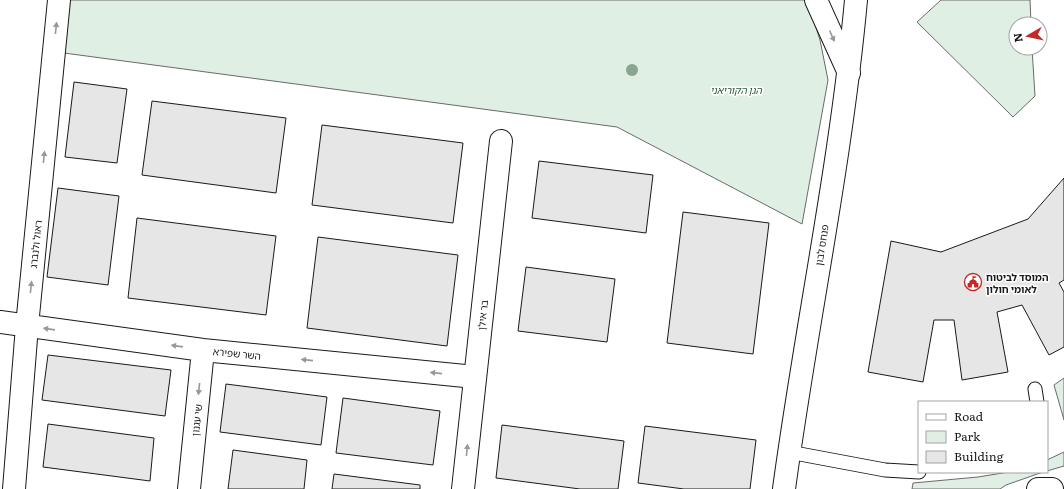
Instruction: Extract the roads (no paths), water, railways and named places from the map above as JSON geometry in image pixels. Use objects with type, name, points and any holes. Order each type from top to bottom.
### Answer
[{"type":"street","name":"ראול ולנברג","points":[[14,489],[27,326],[59,0]]},
{"type":"street","points":[[816,0],[849,73]]},
{"type":"street","name":"פנחס לבון","points":[[784,489],[849,73],[856,0]]},
{"type":"street","name":"בר אילן","points":[[463,489],[501,141]]},
{"type":"street","name":"השר שפירא","points":[[0,322],[203,350],[475,377]]},
{"type":"street","name":"שי עגנון","points":[[189,489],[203,350]]},
{"type":"street","points":[[1038,489],[1052,489]]},
{"type":"lane","points":[[789,452],[885,470],[918,472]]},
{"type":"place","name":"המוסד לביטוח לאומי חולון","points":[[973,282]]},
{"type":"park label","name":"הגן הקוריאני","points":[[736,89]]}]
